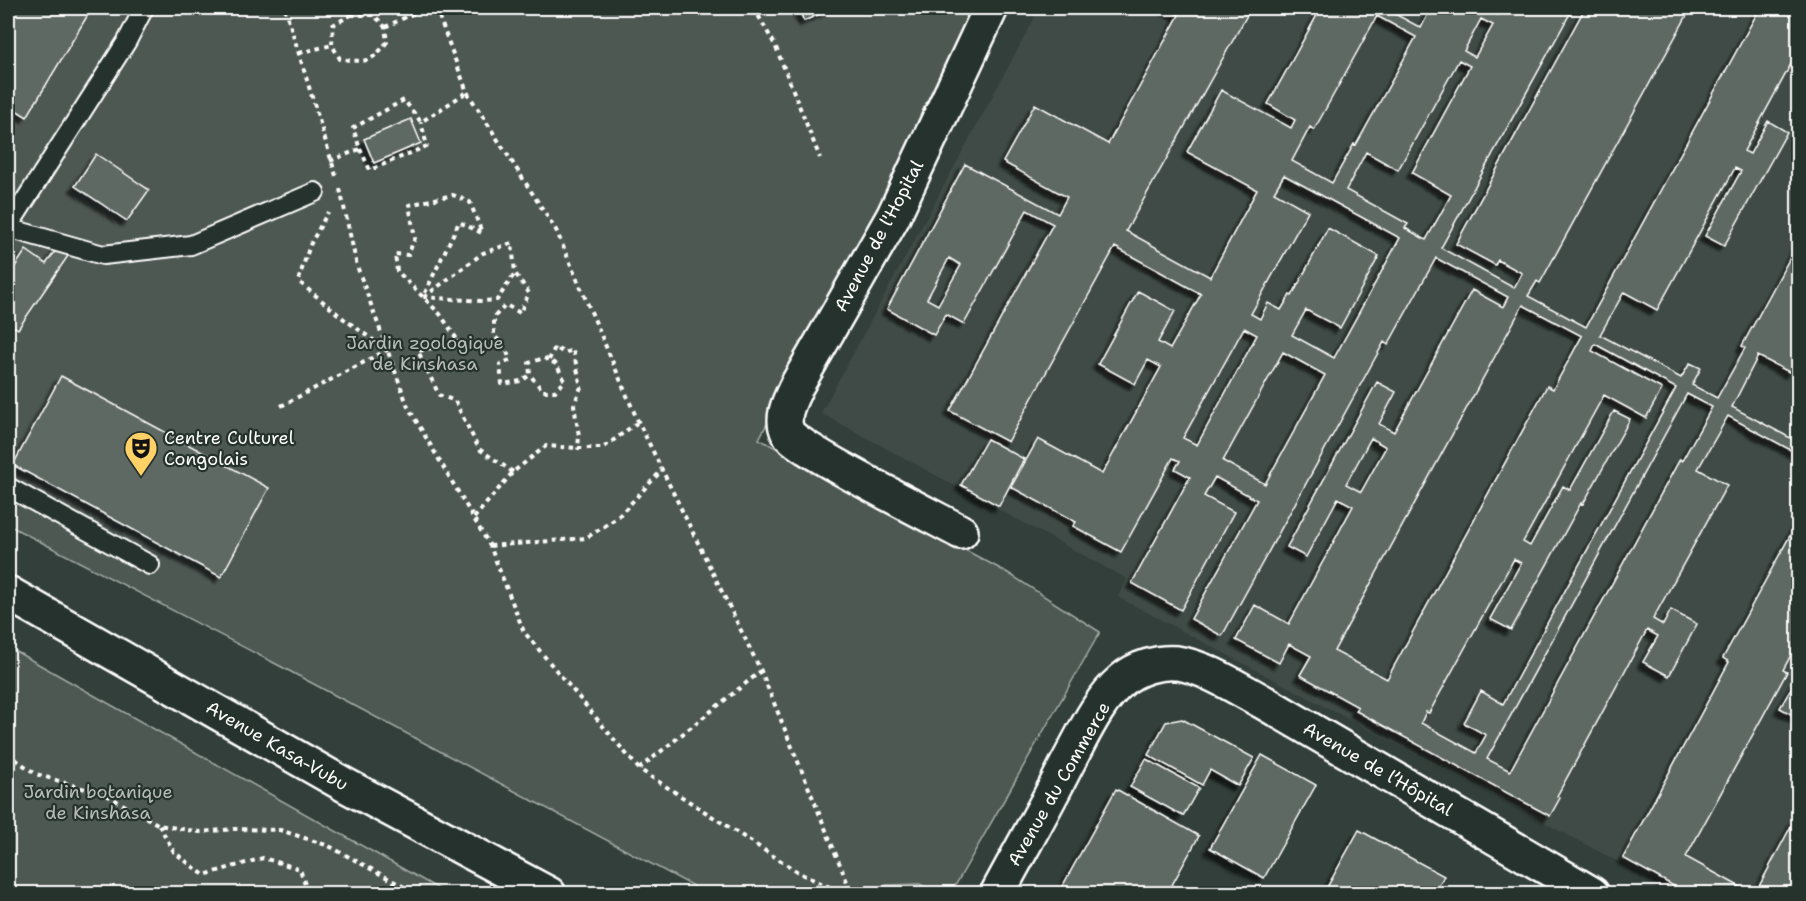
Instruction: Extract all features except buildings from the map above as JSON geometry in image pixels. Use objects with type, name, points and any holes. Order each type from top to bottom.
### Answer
[{"type":"street","name":"Avenue de l'Hopital","points":[[961,532],[814,453],[789,437],[784,423],[788,405],[893,217],[991,8]]},
{"type":"street","name":"Avenue Kasa-Vubu","points":[[8,593],[345,785],[549,894]]},
{"type":"street","name":"Avenue de l’Hôpital","points":[[1158,664],[1177,663],[1215,676],[1559,885],[1592,894]]},
{"type":"street","name":"Avenue du Commerce","points":[[997,894],[1084,731],[1103,702],[1121,680],[1139,668],[1158,664]]},
{"type":"lane","points":[[144,8],[127,41],[8,227],[103,255],[191,244],[315,192]]},
{"type":"lane","points":[[8,488],[150,565]]},
{"type":"path","points":[[285,8],[340,189],[357,266],[408,407],[490,546],[524,632],[639,769],[801,874],[845,894]]},
{"type":"path","points":[[386,27],[425,8]]},
{"type":"path","points":[[436,8],[467,92],[556,230],[638,422],[761,671],[852,894]]},
{"type":"path","points":[[754,8],[774,45],[820,158]]},
{"type":"path","points":[[351,15],[374,15],[386,27],[387,42],[375,57],[362,61],[340,59],[332,45],[333,25],[351,15]]},
{"type":"path","points":[[299,53],[332,45]]},
{"type":"path","points":[[421,122],[467,92]]},
{"type":"path","points":[[404,100],[421,122],[428,146],[370,170],[353,128],[404,100]]},
{"type":"path","points":[[330,160],[360,149]]},
{"type":"path","points":[[315,192],[340,189]]},
{"type":"path","points":[[335,198],[340,189]]},
{"type":"path","points":[[423,297],[459,222],[482,232],[470,202],[453,195],[409,205],[415,238],[408,255],[395,254],[397,271],[423,297],[440,314],[459,342],[418,351],[439,395],[455,401],[479,449],[513,472]]},
{"type":"path","points":[[330,208],[310,245],[298,281],[344,319],[387,350]]},
{"type":"path","points":[[423,297],[483,253],[512,243],[515,273],[529,293],[520,313],[506,305],[494,317],[494,335],[506,349],[510,360],[500,364],[502,384],[521,381],[530,375]]},
{"type":"path","points":[[423,297],[482,302],[497,300],[515,273]]},
{"type":"path","points":[[549,360],[555,347],[564,353],[573,350],[581,387],[574,405],[579,448]]},
{"type":"path","points":[[281,406],[387,350]]},
{"type":"path","points":[[544,358],[556,364],[565,381],[555,391],[543,391],[530,375],[529,363],[544,358]]},
{"type":"path","points":[[474,518],[513,472],[546,446],[603,448],[638,422]]},
{"type":"path","points":[[490,546],[586,538],[617,518],[662,470]]},
{"type":"path","points":[[639,769],[761,671]]},
{"type":"path","points":[[8,754],[36,774],[108,796],[159,825],[200,832],[234,829],[280,830],[329,846],[417,894]]},
{"type":"path","points":[[159,825],[174,852],[204,875],[263,858],[300,869],[308,894]]},
{"type":"shaded area","points":[[1040,8],[1798,8],[1798,893],[1677,893],[1118,597],[1127,579],[821,413]]},
{"type":"green space","name":"Jardin zoologique de Kinshasa","points":[[8,8],[984,8],[759,439],[1008,573],[1100,632],[951,893],[937,893],[920,884],[887,885],[863,894],[706,893],[278,665],[8,525]]},
{"type":"green space","name":"Jardin botanique de Kinshasa","points":[[8,647],[446,893],[8,893]]},
{"type":"place","name":"Centre Culturel Congolais","points":[[141,477]]}]
